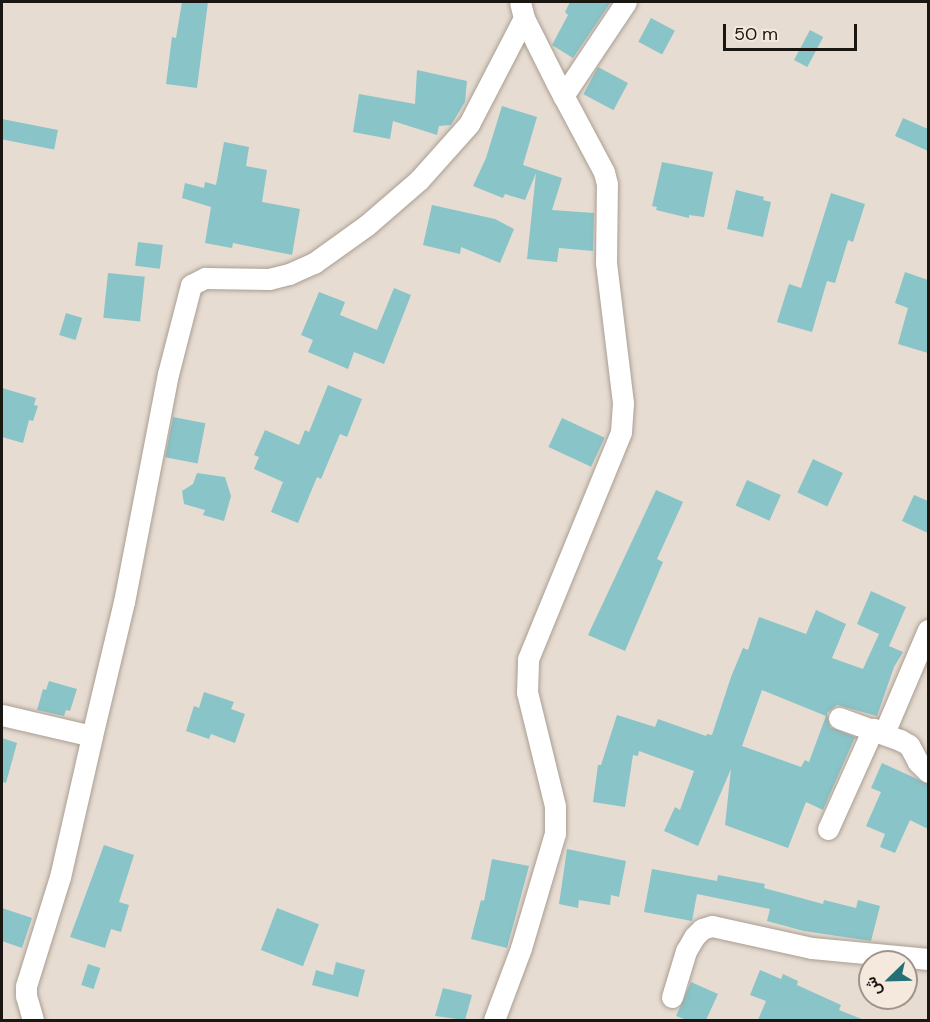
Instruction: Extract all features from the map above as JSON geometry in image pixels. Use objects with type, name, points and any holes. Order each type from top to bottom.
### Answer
[{"type":"street","points":[[563,96],[626,2]]},
{"type":"street","points":[[494,1020],[521,948],[555,833],[555,806],[527,692],[528,659],[621,432],[623,403],[606,263],[607,184],[597,154],[563,96],[522,10]]},
{"type":"street","points":[[33,1020],[26,996],[26,986],[60,877],[124,602],[165,385],[191,285],[205,278],[269,279],[289,274],[314,263],[367,225],[419,180],[469,124],[522,10]]},
{"type":"street","points":[[828,829],[928,630]]},
{"type":"street","points":[[2,715],[92,736]]},
{"type":"street","points":[[839,718],[879,731],[909,745],[918,762],[928,772]]},
{"type":"street","points":[[672,997],[686,951],[702,929],[712,926],[812,948],[928,959]]},
{"type":"building","points":[[182,2],[208,2],[197,88],[166,84],[172,37],[176,38]]},
{"type":"building","points":[[570,2],[611,2],[573,58],[552,45],[568,15],[565,12]]},
{"type":"building","points":[[651,18],[675,31],[662,55],[638,42]]},
{"type":"building","points":[[810,30],[823,37],[807,67],[794,60]]},
{"type":"building","points":[[598,67],[628,83],[613,110],[583,94]]},
{"type":"building","points":[[417,70],[467,81],[465,102],[451,125],[439,126],[437,135],[393,121],[390,139],[353,132],[359,94],[415,104]]},
{"type":"building","points":[[502,106],[537,117],[523,165],[562,178],[552,210],[594,213],[593,251],[559,248],[557,262],[527,259],[536,173],[525,200],[505,194],[503,198],[473,186],[486,158]]},
{"type":"building","points":[[903,118],[928,129],[928,151],[895,136]]},
{"type":"building","points":[[2,119],[58,130],[54,150],[2,139]]},
{"type":"building","points":[[224,142],[249,147],[246,166],[267,170],[262,202],[300,209],[292,255],[233,243],[232,248],[205,243],[211,207],[182,198],[185,183],[204,188],[205,182],[216,185]]},
{"type":"building","points":[[662,162],[713,172],[704,217],[689,215],[689,218],[656,210],[657,207],[652,206]]},
{"type":"building","points":[[736,190],[764,197],[763,200],[771,202],[763,237],[727,229]]},
{"type":"building","points":[[831,193],[865,204],[853,242],[848,240],[835,283],[827,281],[812,332],[777,322],[789,284],[801,288]]},
{"type":"building","points":[[432,205],[495,219],[514,229],[500,263],[461,247],[460,254],[423,245]]},
{"type":"building","points":[[138,242],[163,245],[160,269],[135,266]]},
{"type":"building","points":[[905,272],[928,280],[928,353],[898,344],[908,308],[895,303]]},
{"type":"building","points":[[108,273],[145,277],[140,322],[103,318]]},
{"type":"building","points":[[394,288],[411,295],[384,364],[354,352],[348,369],[308,352],[313,340],[301,335],[319,292],[345,302],[340,315],[377,330]]},
{"type":"building","points":[[66,313],[82,318],[76,340],[59,335]]},
{"type":"building","points":[[328,385],[362,399],[347,437],[340,434],[321,479],[317,477],[298,523],[271,512],[283,482],[254,469],[259,457],[254,455],[265,430],[299,445],[305,430],[309,432]]},
{"type":"building","points":[[2,388],[36,398],[34,405],[38,406],[33,421],[29,420],[23,443],[2,437]]},
{"type":"building","points":[[173,417],[205,423],[198,464],[165,457]]},
{"type":"building","points":[[562,418],[605,438],[591,467],[548,447]]},
{"type":"building","points":[[813,459],[843,473],[827,506],[797,493]]},
{"type":"building","points":[[197,473],[225,477],[231,496],[224,521],[203,515],[205,510],[184,504],[182,491],[193,484]]},
{"type":"building","points":[[747,480],[781,495],[769,521],[736,506]]},
{"type":"building","points":[[656,490],[683,502],[657,559],[663,562],[625,651],[588,635]]},
{"type":"building","points":[[914,495],[928,501],[928,533],[902,521]]},
{"type":"building","points":[[871,591],[906,607],[889,646],[903,652],[894,667],[877,716],[837,705],[827,713],[830,727],[855,737],[823,810],[806,802],[788,848],[725,825],[731,769],[698,846],[664,831],[675,807],[680,810],[694,771],[639,751],[638,756],[633,755],[625,807],[593,802],[598,765],[601,765],[617,715],[655,727],[658,719],[706,736],[707,734],[712,735],[731,677],[743,648],[748,650],[759,617],[806,634],[816,610],[846,624],[832,658],[863,669],[879,634],[857,624]],"holes":[[[762,690],[826,716],[809,762],[805,760],[801,767],[742,746]]]},
{"type":"building","points":[[49,681],[77,689],[70,711],[66,710],[64,716],[37,710],[43,689],[46,690]]},
{"type":"building","points":[[204,692],[234,702],[231,709],[245,714],[235,743],[211,734],[209,739],[186,731],[194,706],[199,708]]},
{"type":"building","points":[[2,738],[17,743],[6,783],[2,782]]},
{"type":"building","points":[[882,763],[928,784],[928,829],[910,820],[895,853],[880,847],[885,834],[866,826],[881,792],[871,788]]},
{"type":"building","points":[[104,845],[134,855],[119,902],[129,905],[121,932],[111,929],[105,948],[70,937]]},
{"type":"building","points":[[567,849],[626,861],[619,897],[611,895],[610,905],[579,900],[578,908],[559,904]]},
{"type":"building","points":[[492,859],[529,866],[507,948],[471,939],[481,900],[484,901]]},
{"type":"building","points":[[652,869],[717,881],[718,875],[765,884],[764,888],[823,904],[824,900],[856,908],[858,900],[880,906],[871,941],[804,931],[767,921],[770,909],[697,894],[692,921],[644,912]]},
{"type":"building","points":[[2,908],[32,918],[22,948],[2,941]]},
{"type":"building","points":[[277,908],[319,924],[303,966],[261,950]]},
{"type":"building","points":[[336,962],[365,970],[358,997],[312,985],[316,970],[333,975]]},
{"type":"building","points":[[88,964],[100,968],[94,989],[81,985]]},
{"type":"building","points":[[760,970],[781,979],[783,974],[798,981],[797,985],[841,1005],[839,1010],[864,1020],[758,1020],[766,1001],[750,995]]},
{"type":"building","points":[[691,982],[718,994],[706,1020],[687,1020],[676,1016]]},
{"type":"building","points":[[443,988],[472,995],[465,1020],[435,1016]]}]
